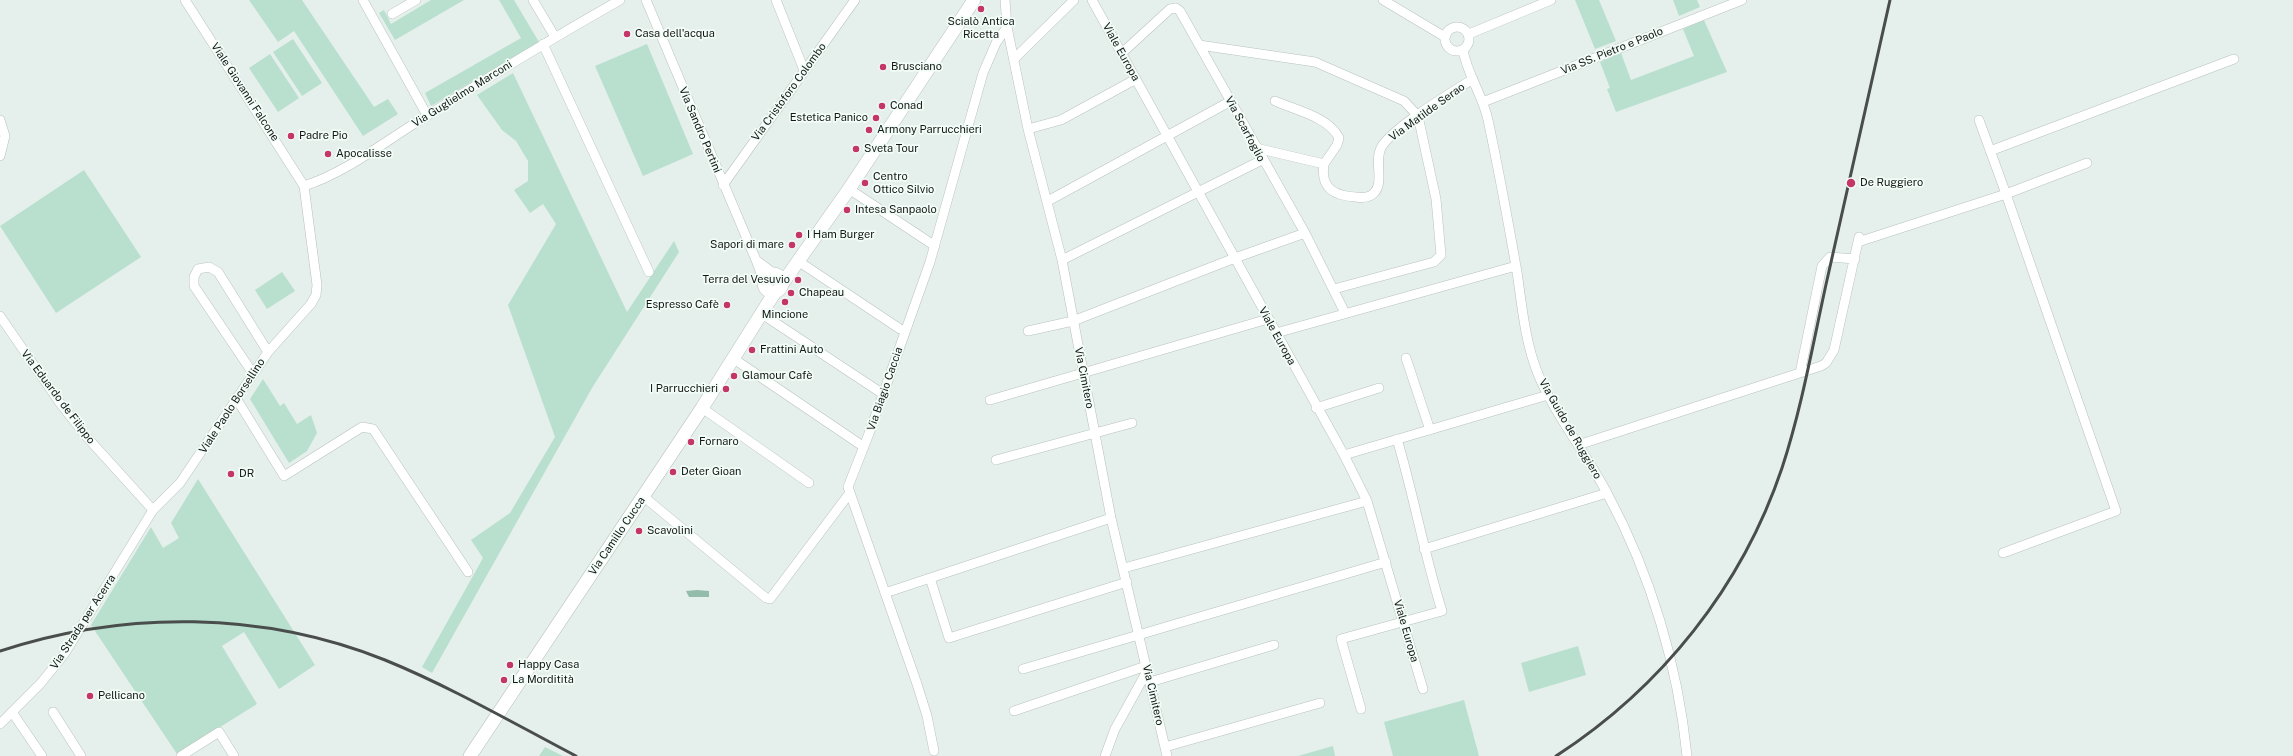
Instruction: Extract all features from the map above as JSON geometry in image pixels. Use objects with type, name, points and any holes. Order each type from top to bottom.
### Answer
[{"type":"street","name":"Viale Giovanni Falcone","points":[[184,0],[304,186]]},
{"type":"street","points":[[363,0],[428,115]]},
{"type":"street","points":[[392,14],[416,0]]},
{"type":"street","points":[[533,0],[555,37]]},
{"type":"street","name":"Via Guglielmo Marconi","points":[[304,186],[319,181],[543,44],[620,0]]},
{"type":"street","name":"Via Sandro Pertini","points":[[646,0],[756,260],[774,283]]},
{"type":"street","points":[[776,0],[804,70]]},
{"type":"street","name":"Via Cristoforo Colombo","points":[[723,185],[855,0]]},
{"type":"street","points":[[774,283],[795,265],[849,189],[974,0]]},
{"type":"street","name":"Via Cimitero","points":[[1005,0],[1007,27],[1015,58],[1028,129],[1062,260],[1111,518],[1166,751]]},
{"type":"street","points":[[1015,58],[1074,0]]},
{"type":"street","name":"Viale Europa","points":[[1092,0],[1316,408],[1344,455],[1367,501],[1423,689]]},
{"type":"street","points":[[1384,0],[1398,3],[1445,37],[1449,48],[1456,51],[1463,50],[1470,41],[1469,34],[1463,28],[1455,26],[1448,30],[1445,37]]},
{"type":"street","points":[[1469,34],[1551,0]]},
{"type":"street","name":"Via SS. Pietro e Paolo","points":[[1483,102],[1742,0]]},
{"type":"street","name":"Via Scarfoglio","points":[[1122,53],[1170,9],[1176,8],[1180,11],[1231,101],[1262,160],[1305,233],[1345,313]]},
{"type":"street","name":"Via Biagio Caccia","points":[[849,494],[848,487],[864,447],[935,246],[975,98],[996,43],[1007,27]]},
{"type":"street","points":[[543,44],[649,272]]},
{"type":"street","points":[[1200,45],[1315,62],[1404,101],[1418,116],[1436,199],[1441,255],[1434,262],[1334,290]]},
{"type":"street","name":"Via Guido de Ruggiero","points":[[1463,50],[1465,61],[1483,102],[1503,190],[1532,355],[1548,395],[1607,492],[1629,538],[1659,619],[1680,704],[1687,756]]},
{"type":"street","points":[[1990,150],[2234,59]]},
{"type":"street","points":[[1028,129],[1061,120],[1136,79]]},
{"type":"street","name":"Via Matilde Serao","points":[[1324,164],[1325,182],[1334,193],[1342,197],[1366,197],[1374,193],[1378,186],[1378,161],[1382,145],[1418,116],[1474,79]]},
{"type":"street","points":[[1048,202],[1231,101]]},
{"type":"street","points":[[1256,148],[1324,164],[1337,145],[1339,138],[1336,132],[1326,123],[1275,101]]},
{"type":"street","points":[[0,120],[4,130],[4,143],[0,156]]},
{"type":"street","points":[[1979,120],[2116,511],[2003,553]]},
{"type":"street","points":[[1062,260],[1199,193],[1262,160]]},
{"type":"street","points":[[1578,444],[1820,366],[1830,358],[1859,239],[2006,194],[2086,163]]},
{"type":"street","name":"Viale Paolo Borsellino","points":[[153,510],[180,483],[252,372],[268,352],[307,310],[316,295],[316,277],[304,186]]},
{"type":"street","points":[[849,189],[935,246]]},
{"type":"street","points":[[1028,331],[1073,321],[1235,258],[1305,233]]},
{"type":"street","points":[[1800,373],[1822,266],[1830,257],[1855,259]]},
{"type":"street","name":"Via Sandro Pertini","points":[[756,260],[774,283]]},
{"type":"street","points":[[795,265],[900,329]]},
{"type":"street","points":[[1276,333],[1516,266]]},
{"type":"street","points":[[252,372],[194,286],[194,277],[198,269],[209,267],[218,272],[268,352]]},
{"type":"street","name":"Via Camillo Cucca","points":[[470,756],[734,359],[762,314],[774,283]]},
{"type":"street","points":[[762,314],[883,394]]},
{"type":"street","name":"Via Eduardo de Filippo","points":[[0,316],[64,408],[109,463],[153,510]]},
{"type":"street","points":[[990,400],[1268,319]]},
{"type":"street","points":[[1406,358],[1430,430]]},
{"type":"street","points":[[734,359],[864,447]]},
{"type":"street","points":[[1316,408],[1379,388]]},
{"type":"street","points":[[1344,455],[1548,395]]},
{"type":"street","points":[[236,398],[284,476],[362,427],[373,429],[468,572]]},
{"type":"street","points":[[702,408],[809,483]]},
{"type":"street","points":[[996,460],[1132,423]]},
{"type":"street","points":[[1361,708],[1341,639],[1442,611],[1418,525],[1414,498],[1396,439]]},
{"type":"street","points":[[1424,549],[1607,492]]},
{"type":"street","points":[[643,496],[766,598],[770,599],[849,494]]},
{"type":"street","points":[[849,494],[917,684],[927,716],[934,751]]},
{"type":"street","points":[[1124,568],[1367,501]]},
{"type":"street","name":"Via Strada per Acerra","points":[[0,724],[41,683],[65,653],[153,510]]},
{"type":"street","points":[[885,593],[1111,518]]},
{"type":"street","points":[[1023,669],[1386,562]]},
{"type":"street","points":[[930,578],[949,638],[1127,582]]},
{"type":"street","points":[[1150,682],[1274,645]]},
{"type":"street","points":[[1014,711],[1146,670]]},
{"type":"street","points":[[1105,756],[1115,729],[1146,670]]},
{"type":"street","points":[[1166,751],[1320,703]]},
{"type":"street","points":[[12,712],[42,756]]},
{"type":"street","points":[[53,712],[82,756]]},
{"type":"street","points":[[181,756],[219,732],[234,756]]},
{"type":"shaded area","points":[[249,0],[302,0],[374,107],[388,99],[398,114],[363,136],[294,31],[278,42]]},
{"type":"shaded area","points":[[431,0],[464,0],[395,40],[379,13],[384,10],[391,24]]},
{"type":"shaded area","points":[[499,0],[514,0],[539,42],[431,106],[425,93],[521,38]]},
{"type":"shaded area","points":[[1575,0],[1599,0],[1616,41],[1595,49]]},
{"type":"shaded area","points":[[1673,0],[1697,0],[1700,7],[1679,16]]},
{"type":"shaded area","points":[[1704,20],[1727,72],[1616,112],[1607,89],[1610,88],[1600,62],[1621,53],[1631,80],[1694,56],[1683,29]]},
{"type":"shaded area","points":[[293,39],[322,83],[302,96],[273,52]]},
{"type":"shaded area","points":[[647,44],[693,154],[643,176],[595,66]]},
{"type":"shaded area","points":[[270,54],[299,98],[278,112],[249,68]]},
{"type":"shaded area","points":[[513,73],[627,312],[674,241],[679,252],[592,388],[432,673],[422,667],[483,558],[471,540],[510,513],[555,437],[508,305],[556,224],[543,204],[530,213],[514,190],[528,181],[528,161],[516,141],[502,130],[477,95]]},
{"type":"shaded area","points":[[84,170],[141,257],[56,313],[0,226]]},
{"type":"shaded area","points":[[282,272],[295,291],[267,309],[255,290]]},
{"type":"shaded area","points":[[263,379],[280,406],[284,403],[297,424],[311,415],[317,433],[307,451],[289,463],[250,399]]},
{"type":"shaded area","points":[[198,479],[315,665],[279,689],[244,632],[222,646],[257,704],[177,754],[91,625],[151,527],[163,548],[179,538],[171,523]]},
{"type":"shaded area","points":[[686,591],[709,591],[709,597],[689,597]]},
{"type":"shaded area","points":[[1578,646],[1586,675],[1529,692],[1521,663]]},
{"type":"shaded area","points":[[1464,700],[1479,756],[1393,756],[1384,722]]},
{"type":"shaded area","points":[[1333,746],[1335,756],[1298,756]]},
{"type":"shaded area","points":[[545,747],[563,756],[539,756]]},
{"type":"railway","points":[[1556,756],[1594,729],[1630,699],[1663,666],[1693,631],[1721,593],[1745,554],[1765,512],[1782,468],[1801,398],[1890,0]]},
{"type":"railway","points":[[0,651],[47,638],[96,628],[145,623],[194,622],[243,625],[291,632],[339,644],[385,660],[482,706],[576,756]]},
{"type":"place","name":"Scialò Antica Ricetta","points":[[981,9]]},
{"type":"place","name":"Casa dell'acqua","points":[[627,34]]},
{"type":"place","name":"Brusciano","points":[[883,67]]},
{"type":"place","name":"Conad","points":[[882,106]]},
{"type":"place","name":"Estetica Panico","points":[[876,118]]},
{"type":"place","name":"Armony Parrucchieri","points":[[869,130]]},
{"type":"place","name":"Padre Pio","points":[[291,136]]},
{"type":"place","name":"Sveta Tour","points":[[856,149]]},
{"type":"place","name":"Apocalisse","points":[[328,154]]},
{"type":"place","name":"Centro Ottico Silvio","points":[[865,183]]},
{"type":"place","name":"De Ruggiero","points":[[1851,183]]},
{"type":"place","name":"Intesa Sanpaolo","points":[[847,210]]},
{"type":"place","name":"I Ham Burger","points":[[799,235]]},
{"type":"place","name":"Sapori di mare","points":[[792,245]]},
{"type":"place","name":"Terra del Vesuvio","points":[[798,280]]},
{"type":"place","name":"Chapeau","points":[[791,293]]},
{"type":"place","name":"Mincione","points":[[785,302]]},
{"type":"place","name":"Espresso Cafè","points":[[727,305]]},
{"type":"place","name":"Frattini Auto","points":[[752,350]]},
{"type":"place","name":"Glamour Cafè","points":[[734,376]]},
{"type":"place","name":"I Parrucchieri","points":[[726,389]]},
{"type":"place","name":"Fornaro","points":[[691,442]]},
{"type":"place","name":"Deter Gioan","points":[[673,472]]},
{"type":"place","name":"DR","points":[[231,474]]},
{"type":"place","name":"Scavolini","points":[[639,531]]},
{"type":"place","name":"Happy Casa","points":[[510,665]]},
{"type":"place","name":"La Morditità","points":[[504,680]]},
{"type":"place","name":"Pellicano","points":[[90,696]]}]
